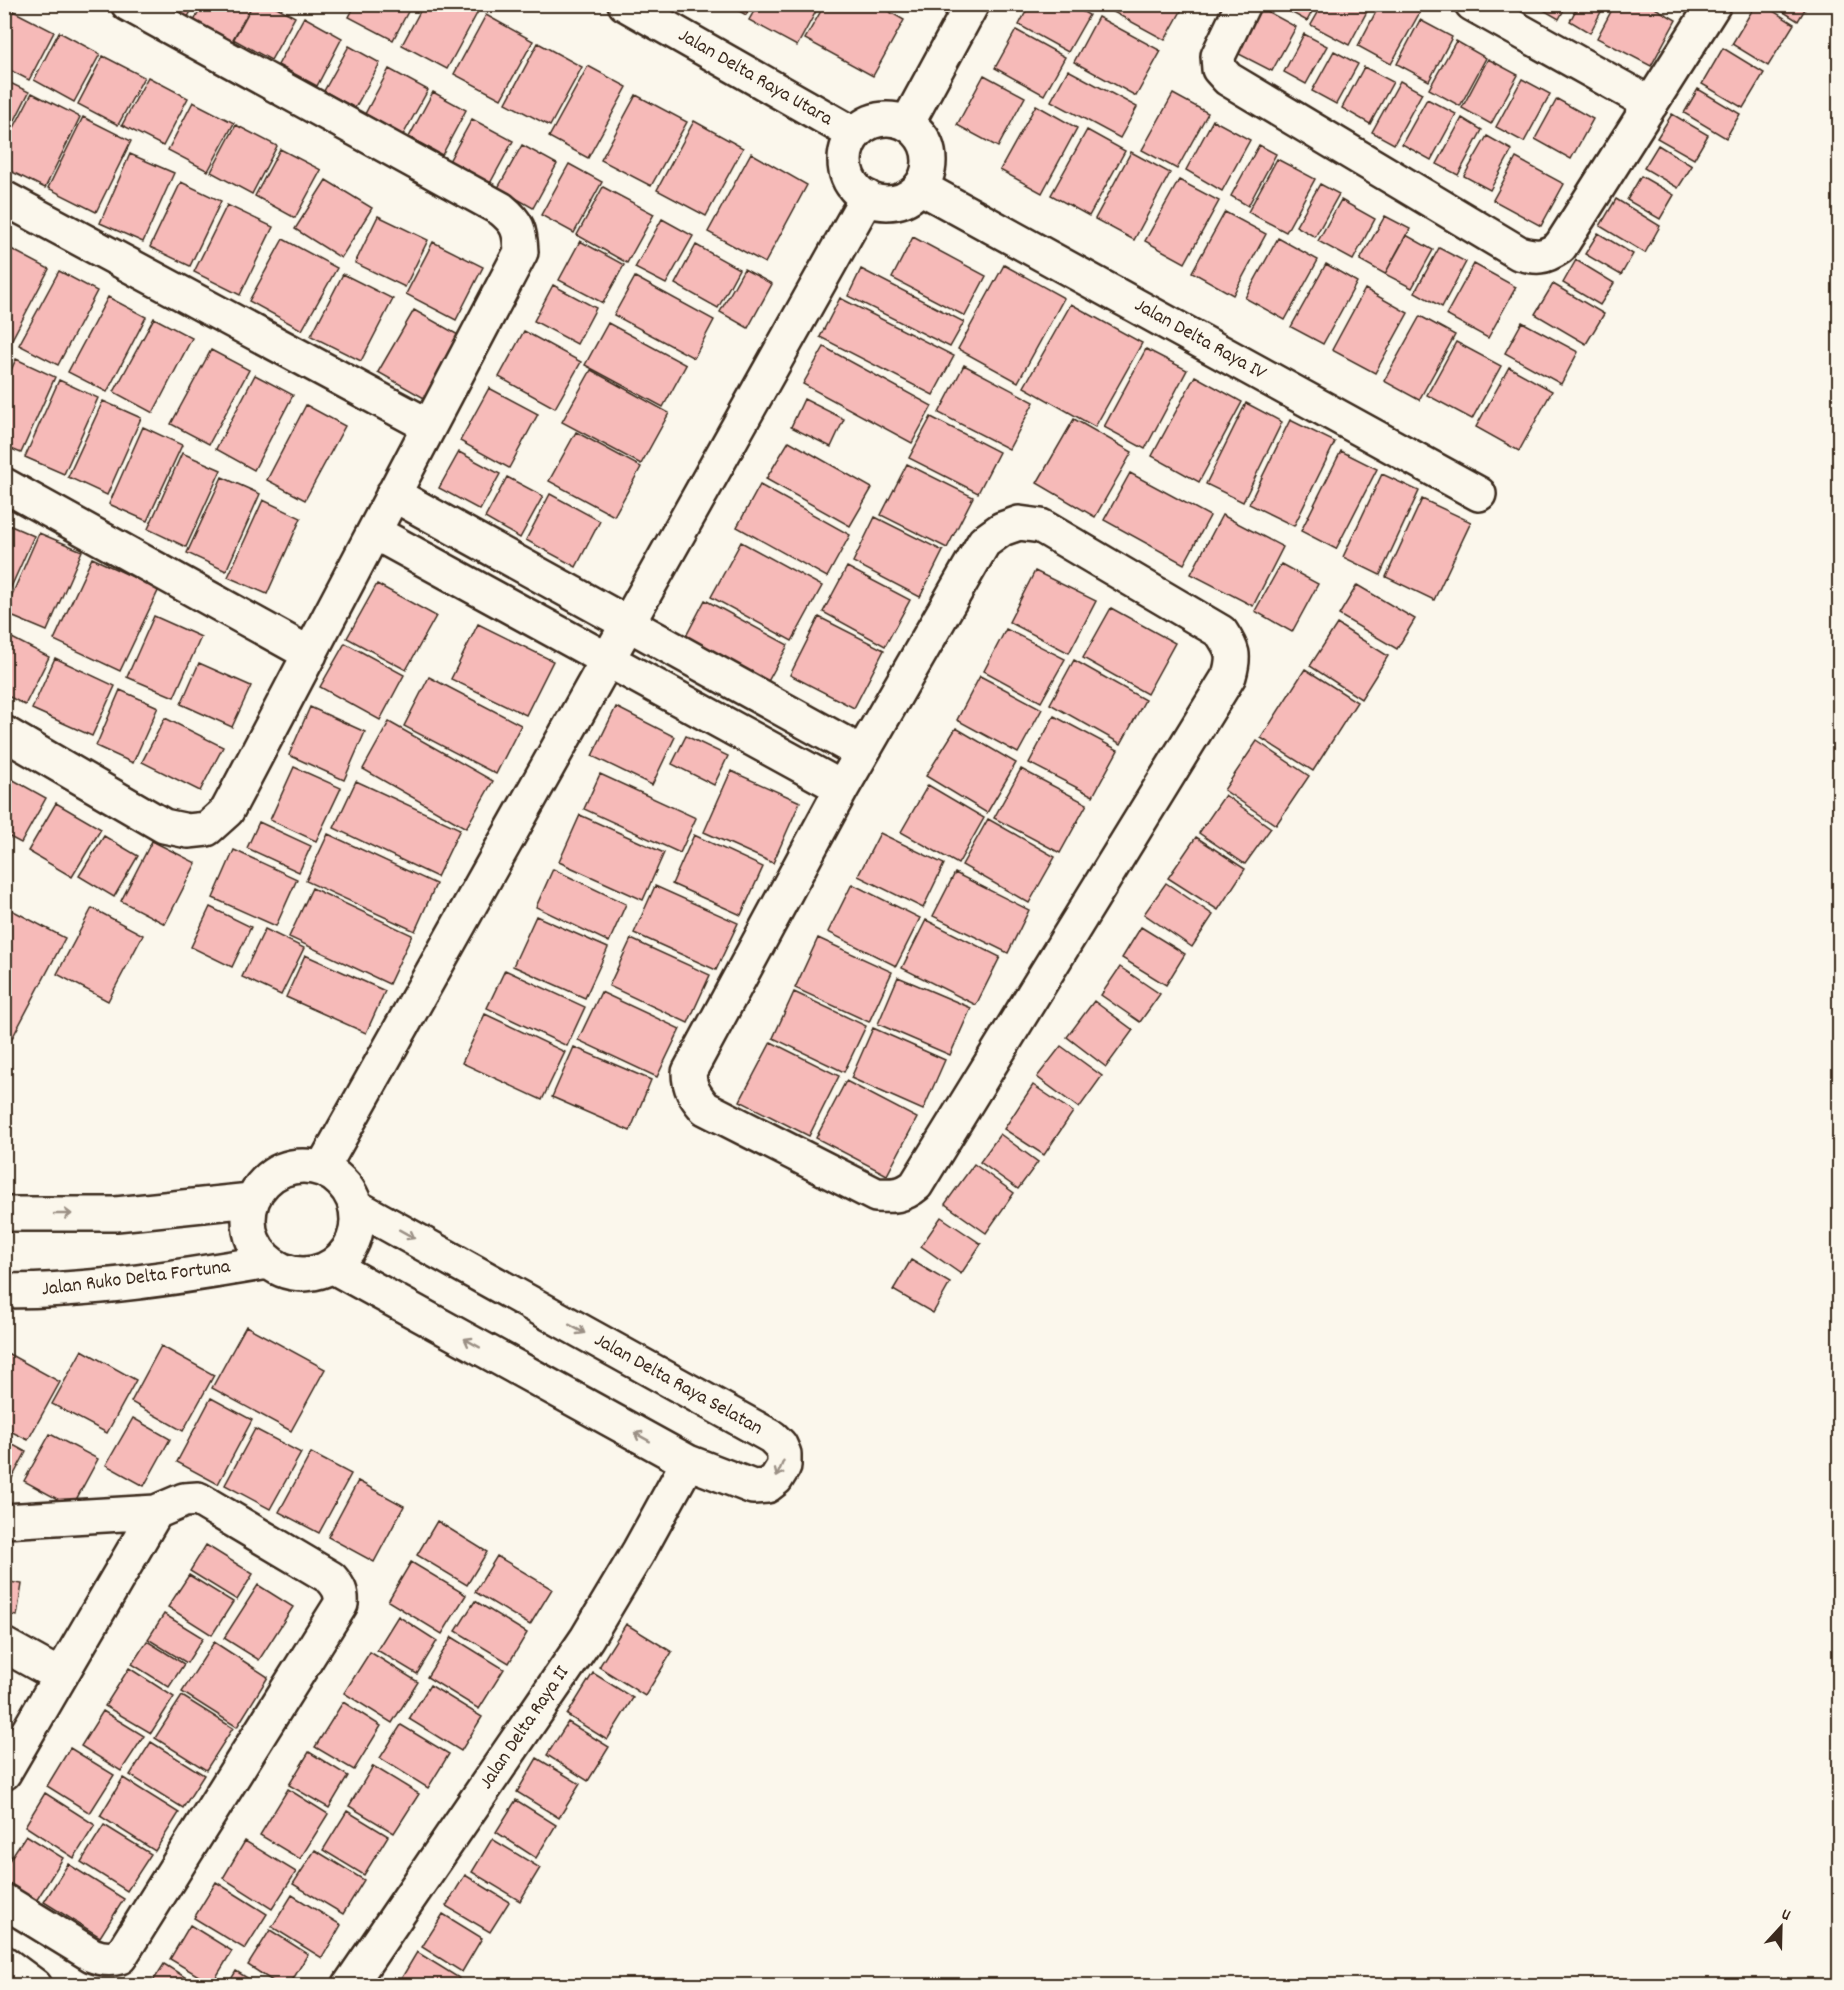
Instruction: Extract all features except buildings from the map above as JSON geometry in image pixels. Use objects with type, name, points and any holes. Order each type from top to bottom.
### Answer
[{"type":"street","points":[[4,733],[164,826],[188,831],[207,829],[227,811],[520,252],[520,235],[514,219],[501,209],[128,4]]},
{"type":"street","name":"Jalan Delta Raya Utara","points":[[626,4],[854,134]]},
{"type":"street","points":[[907,124],[972,4]]},
{"type":"street","points":[[1243,4],[1218,56],[1219,69],[1228,79],[1519,253],[1532,257],[1546,256],[1560,247],[1714,4]]},
{"type":"street","points":[[1472,4],[1651,104]]},
{"type":"street","points":[[878,119],[893,119],[907,124],[918,133],[926,145],[929,159],[927,174],[920,187],[909,196],[896,202],[881,202],[855,189],[848,176],[845,162],[846,147],[854,134],[864,125],[878,119]]},
{"type":"street","name":"Jalan Delta Raya IV","points":[[920,187],[1479,494]]},
{"type":"street","points":[[322,1169],[867,197]]},
{"type":"street","points":[[4,198],[429,426]]},
{"type":"street","points":[[4,485],[310,654]]},
{"type":"street","points":[[393,494],[862,753]]},
{"type":"street","points":[[1019,523],[1041,526],[1221,632],[1231,648],[1233,660],[1229,676],[916,1185],[906,1193],[892,1196],[876,1195],[705,1108],[689,1085],[689,1072],[862,753],[984,542],[1002,529],[1019,523]]},
{"type":"street","points":[[374,532],[842,788]]},
{"type":"street","points":[[306,1165],[322,1169],[337,1177],[349,1190],[355,1206],[357,1223],[354,1240],[345,1255],[332,1266],[316,1273],[300,1274],[283,1270],[268,1262],[257,1249],[249,1234],[248,1216],[251,1200],[260,1185],[280,1170],[306,1165]]},
{"type":"street","points":[[4,1214],[116,1214],[251,1200]]},
{"type":"street","name":"Jalan Delta Raya Selatan","points":[[332,1266],[688,1462],[753,1487],[767,1486],[776,1479],[784,1466],[784,1454],[780,1445],[772,1437],[355,1206]]},
{"type":"street","name":"Jalan Ruko Delta Fortuna","points":[[4,1291],[47,1291],[118,1285],[196,1275],[268,1262]]},
{"type":"street","name":"Jalan Delta Raya II","points":[[350,1986],[587,1638],[688,1462]]},
{"type":"street","points":[[4,1521],[156,1512],[190,1499],[205,1503],[331,1578],[341,1594],[341,1604],[120,1957],[112,1960],[92,1955],[4,1901]]},
{"type":"street","points":[[4,1773],[156,1512]]},
{"type":"street","points":[[4,1645],[60,1676]]},
{"type":"street","points":[[4,1963],[36,1986]]}]
